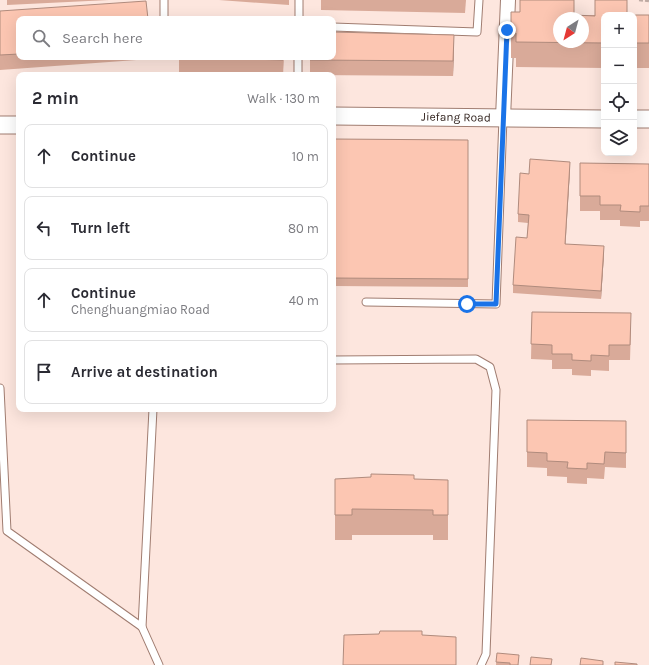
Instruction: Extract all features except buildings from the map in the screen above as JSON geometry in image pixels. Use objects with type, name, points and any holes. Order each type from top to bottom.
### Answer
[{"type":"street","points":[[503,118],[508,0]]},
{"type":"street","name":"Jiefang Road","points":[[336,116],[601,118]]},
{"type":"street","points":[[637,119],[649,119]]},
{"type":"street","points":[[0,125],[16,125]]},
{"type":"lane","points":[[164,0],[164,16]]},
{"type":"lane","points":[[299,0],[299,16]]},
{"type":"lane","points":[[336,27],[477,32],[479,0]]},
{"type":"lane","points":[[298,60],[298,72]]},
{"type":"lane","points":[[366,302],[496,304],[503,118]]},
{"type":"lane","points":[[336,360],[476,359],[490,367],[496,390],[486,654],[481,665]]},
{"type":"lane","points":[[0,388],[7,531],[142,627]]},
{"type":"lane","points":[[153,412],[142,627],[159,665]]},
{"type":"path","points":[[639,0],[649,1]]},
{"type":"route","points":[[467,304],[496,304],[507,30]]}]
